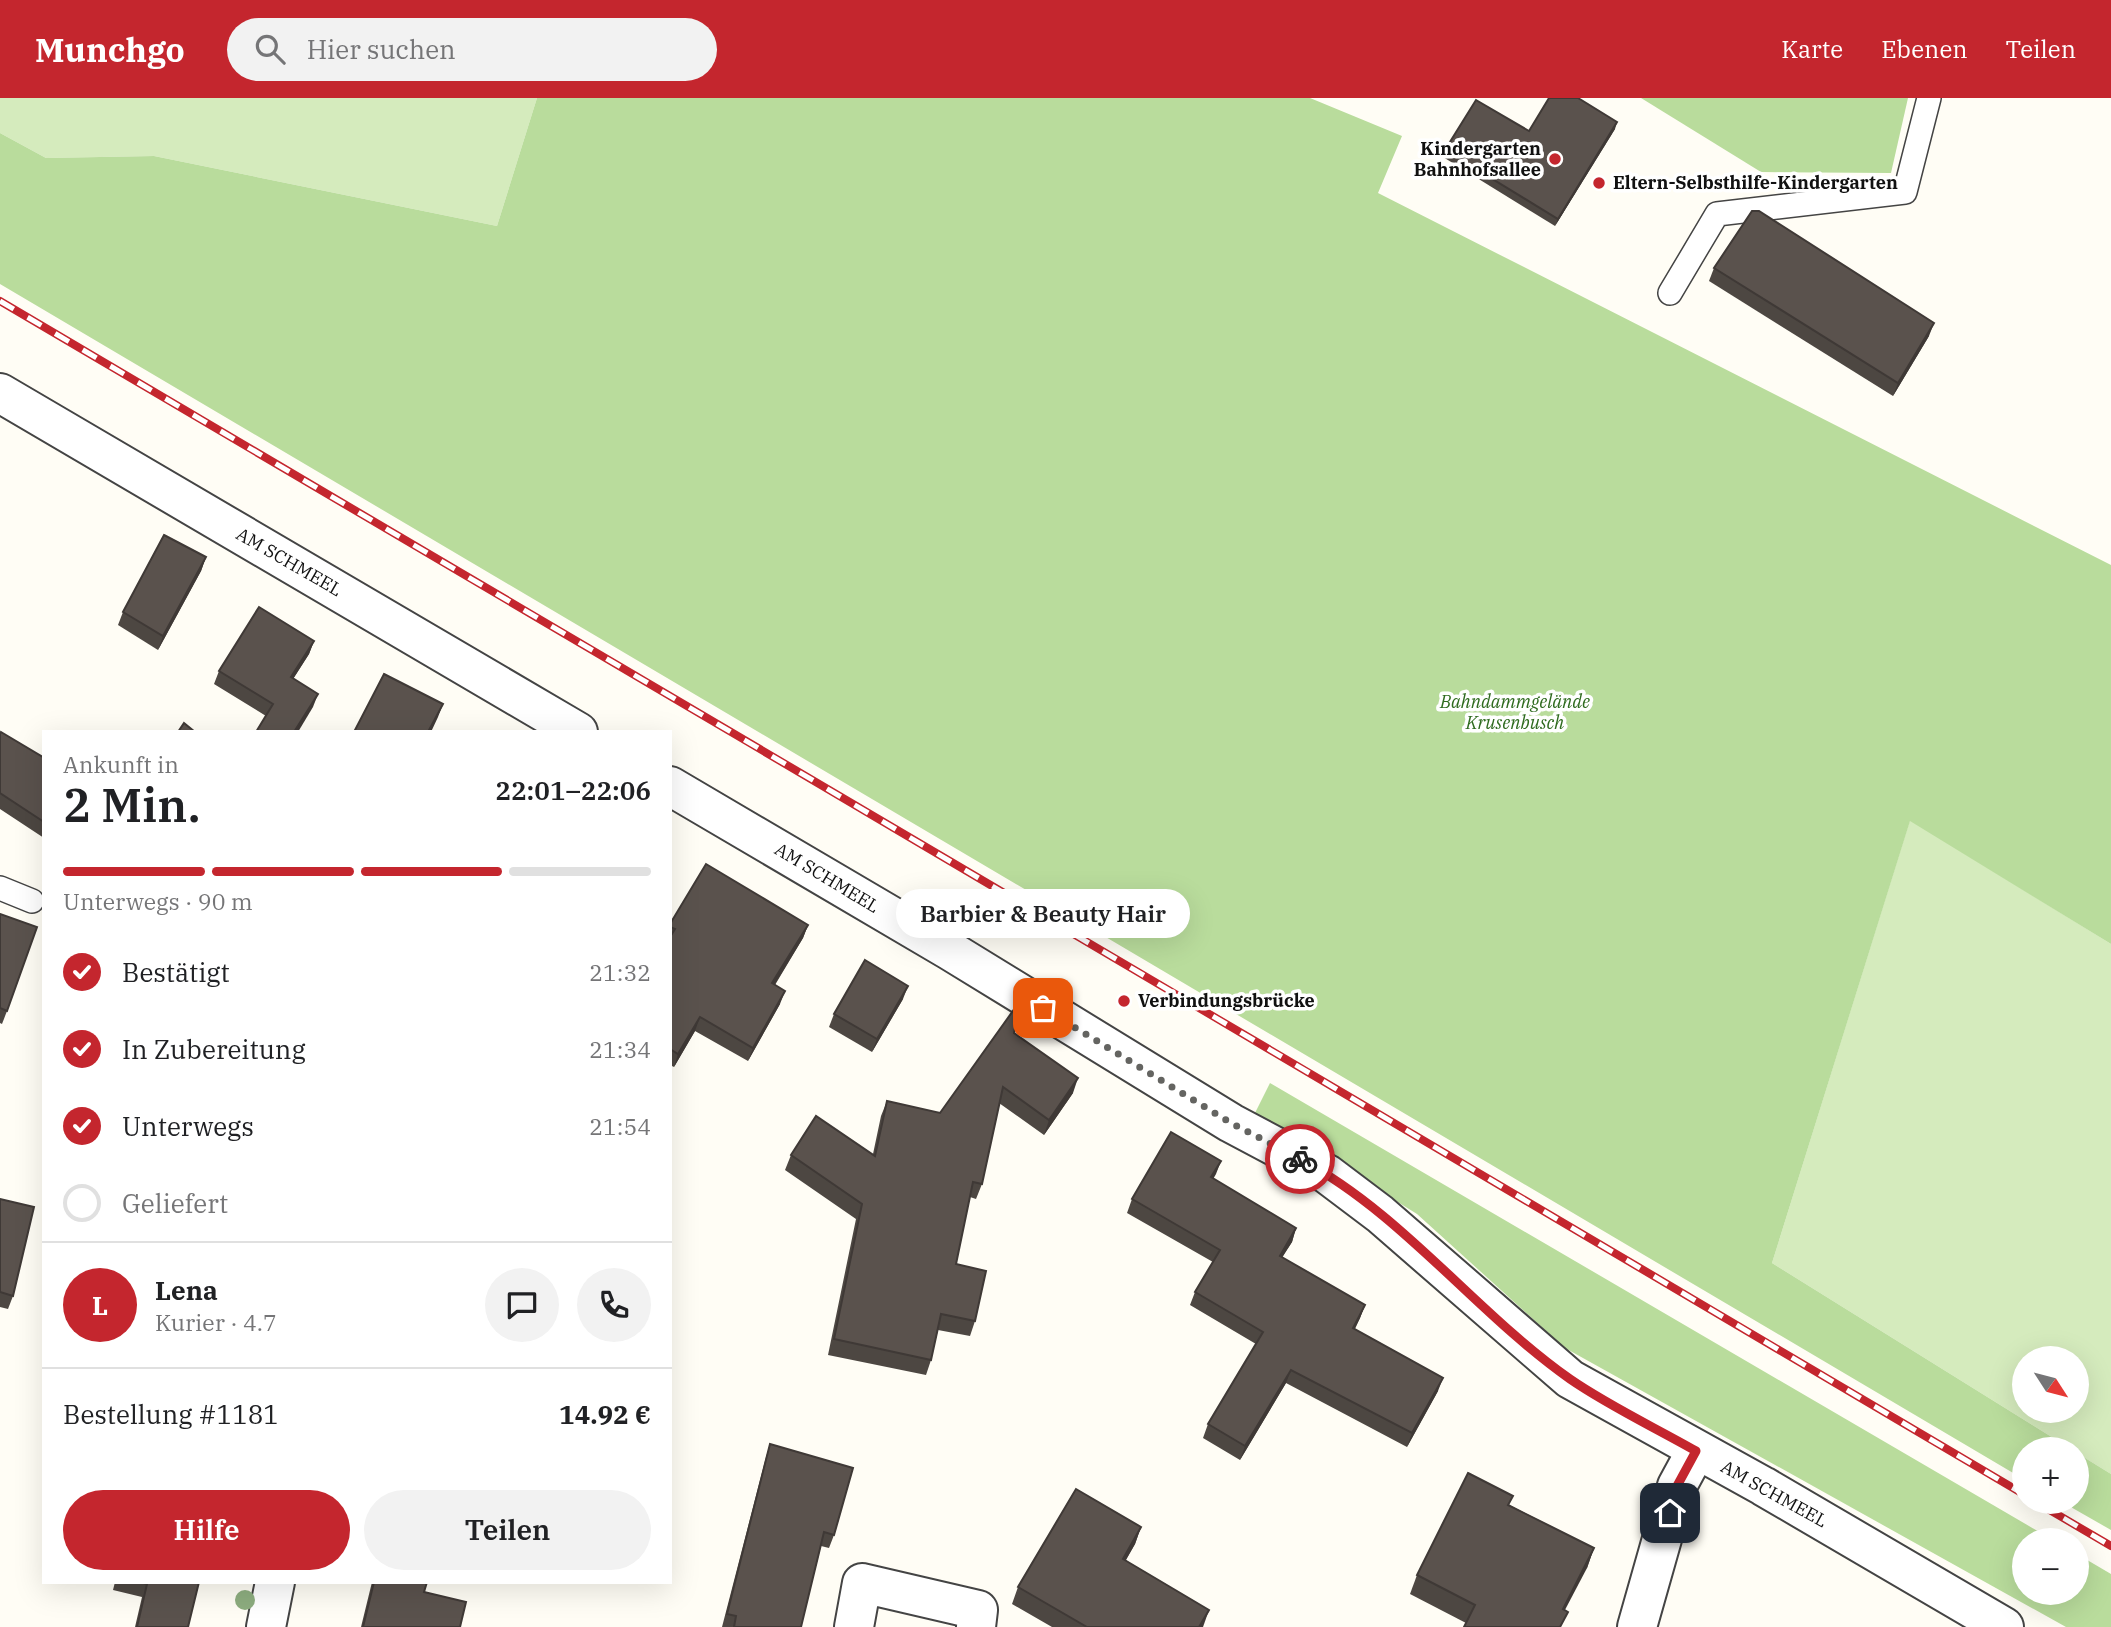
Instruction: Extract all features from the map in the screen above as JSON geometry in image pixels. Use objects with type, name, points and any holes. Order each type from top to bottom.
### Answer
[{"type":"street","name":"AM SCHMEEL","points":[[0,393],[575,730]]},
{"type":"street","name":"AM SCHMEEL","points":[[672,787],[949,950],[1231,1123],[1327,1174],[1380,1214],[1570,1379],[1763,1486],[2004,1627]]},
{"type":"street","points":[[1637,1627],[1677,1486],[1696,1451]]},
{"type":"street","points":[[854,1627],[862,1583],[978,1609],[976,1627]]},
{"type":"street","points":[[266,1627],[275,1584]]},
{"type":"lane","points":[[1670,293],[1717,214],[1905,192],[1929,98]]},
{"type":"lane","points":[[0,888],[32,901]]},
{"type":"green space","points":[[0,98],[537,98],[497,226],[154,156],[46,158],[0,133]]},
{"type":"green space","name":"Bahndammgelände Krusenbusch","points":[[537,98],[1310,98],[1402,136],[1378,193],[2111,565],[2111,944],[1910,821],[1772,1263],[2012,1412],[2012,1423],[2029,1423],[2052,1437],[2012,1437],[2012,1472],[0,284],[0,133],[46,158],[154,156],[497,226]]},
{"type":"green space","points":[[1641,98],[1908,98],[1891,173],[1761,172]]},
{"type":"green space","points":[[1910,820],[2111,944],[2111,1474],[2089,1460],[2089,1437],[2052,1437],[2029,1423],[2090,1423],[2090,1346],[2012,1346],[2012,1412],[1772,1263]]},
{"type":"green space","points":[[1270,1083],[2032,1528],[2012,1528],[2012,1597],[1565,1348],[1417,1214],[1255,1113]]},
{"type":"green space","points":[[2089,1460],[2111,1474],[2111,1530],[2083,1514],[2089,1514]]},
{"type":"green space","points":[[2089,1561],[2111,1574],[2111,1627],[2066,1627],[2026,1605],[2089,1605]]},
{"type":"building","name":"Kindergarten Bahnhofsallee","points":[[1549,98],[1578,98],[1617,122],[1558,219],[1445,150],[1476,100],[1529,131]]},
{"type":"building","points":[[1752,211],[1759,211],[1934,323],[1898,383],[1714,268]]},
{"type":"building","points":[[164,535],[206,557],[163,636],[123,612]]},
{"type":"building","points":[[259,607],[314,641],[291,677],[318,694],[295,730],[257,730],[273,704],[219,671]]},
{"type":"building","points":[[384,674],[443,704],[429,730],[355,730]]},
{"type":"building","points":[[184,723],[193,730],[179,730]]},
{"type":"building","points":[[1,732],[42,756],[42,821],[0,793]]},
{"type":"building","points":[[706,864],[808,925],[772,983],[785,991],[753,1048],[700,1017],[678,1054],[672,1050],[672,934],[675,929],[672,928],[672,921]]},
{"type":"building","points":[[0,914],[37,927],[7,1011],[0,1008]]},
{"type":"building","points":[[865,960],[908,986],[877,1039],[834,1014]]},
{"type":"building","points":[[1020,1001],[1014,1033],[1078,1078],[1049,1120],[1003,1087],[982,1184],[973,1182],[956,1264],[986,1271],[975,1321],[941,1314],[931,1360],[834,1339],[862,1204],[791,1155],[816,1116],[875,1156],[887,1101],[940,1113]]},
{"type":"building","points":[[1171,1132],[1221,1161],[1211,1177],[1296,1228],[1280,1256],[1365,1305],[1353,1328],[1443,1378],[1412,1433],[1291,1370],[1245,1446],[1208,1424],[1263,1332],[1195,1292],[1220,1250],[1132,1199]]},
{"type":"building","points":[[0,1199],[34,1207],[13,1296],[0,1292]]},
{"type":"building","points":[[770,1444],[853,1468],[834,1535],[824,1532],[801,1627],[734,1627],[736,1616],[727,1614]]},
{"type":"building","points":[[1468,1473],[1513,1496],[1508,1505],[1594,1548],[1563,1609],[1568,1612],[1560,1627],[1464,1627],[1475,1605],[1417,1575]]},
{"type":"building","points":[[1076,1489],[1141,1527],[1123,1559],[1209,1610],[1199,1627],[1087,1627],[1018,1587]]},
{"type":"building","points":[[147,1584],[199,1584],[188,1627],[137,1627]]},
{"type":"building","points":[[374,1584],[426,1584],[424,1592],[466,1602],[460,1627],[363,1627]]},
{"type":"railway","points":[[0,301],[2012,1487]]},
{"type":"railway","points":[[2056,1514],[2111,1546]]},
{"type":"way so far","points":[[1043,1008],[1231,1123],[1300,1159]]},
{"type":"place","name":"Kindergarten Bahnhofsallee","points":[[1555,159]]},
{"type":"place","name":"Eltern-Selbsthilfe-Kindergarten","points":[[1599,183]]},
{"type":"place","name":"Verbindungsbrücke","points":[[1124,1001]]},
{"type":"place","name":"Barbier & Beauty Hair","points":[[1043,1008]]},
{"type":"route","points":[[1300,1159],[1327,1174],[1380,1214],[1570,1379],[1696,1451],[1677,1486],[1670,1513]]}]
